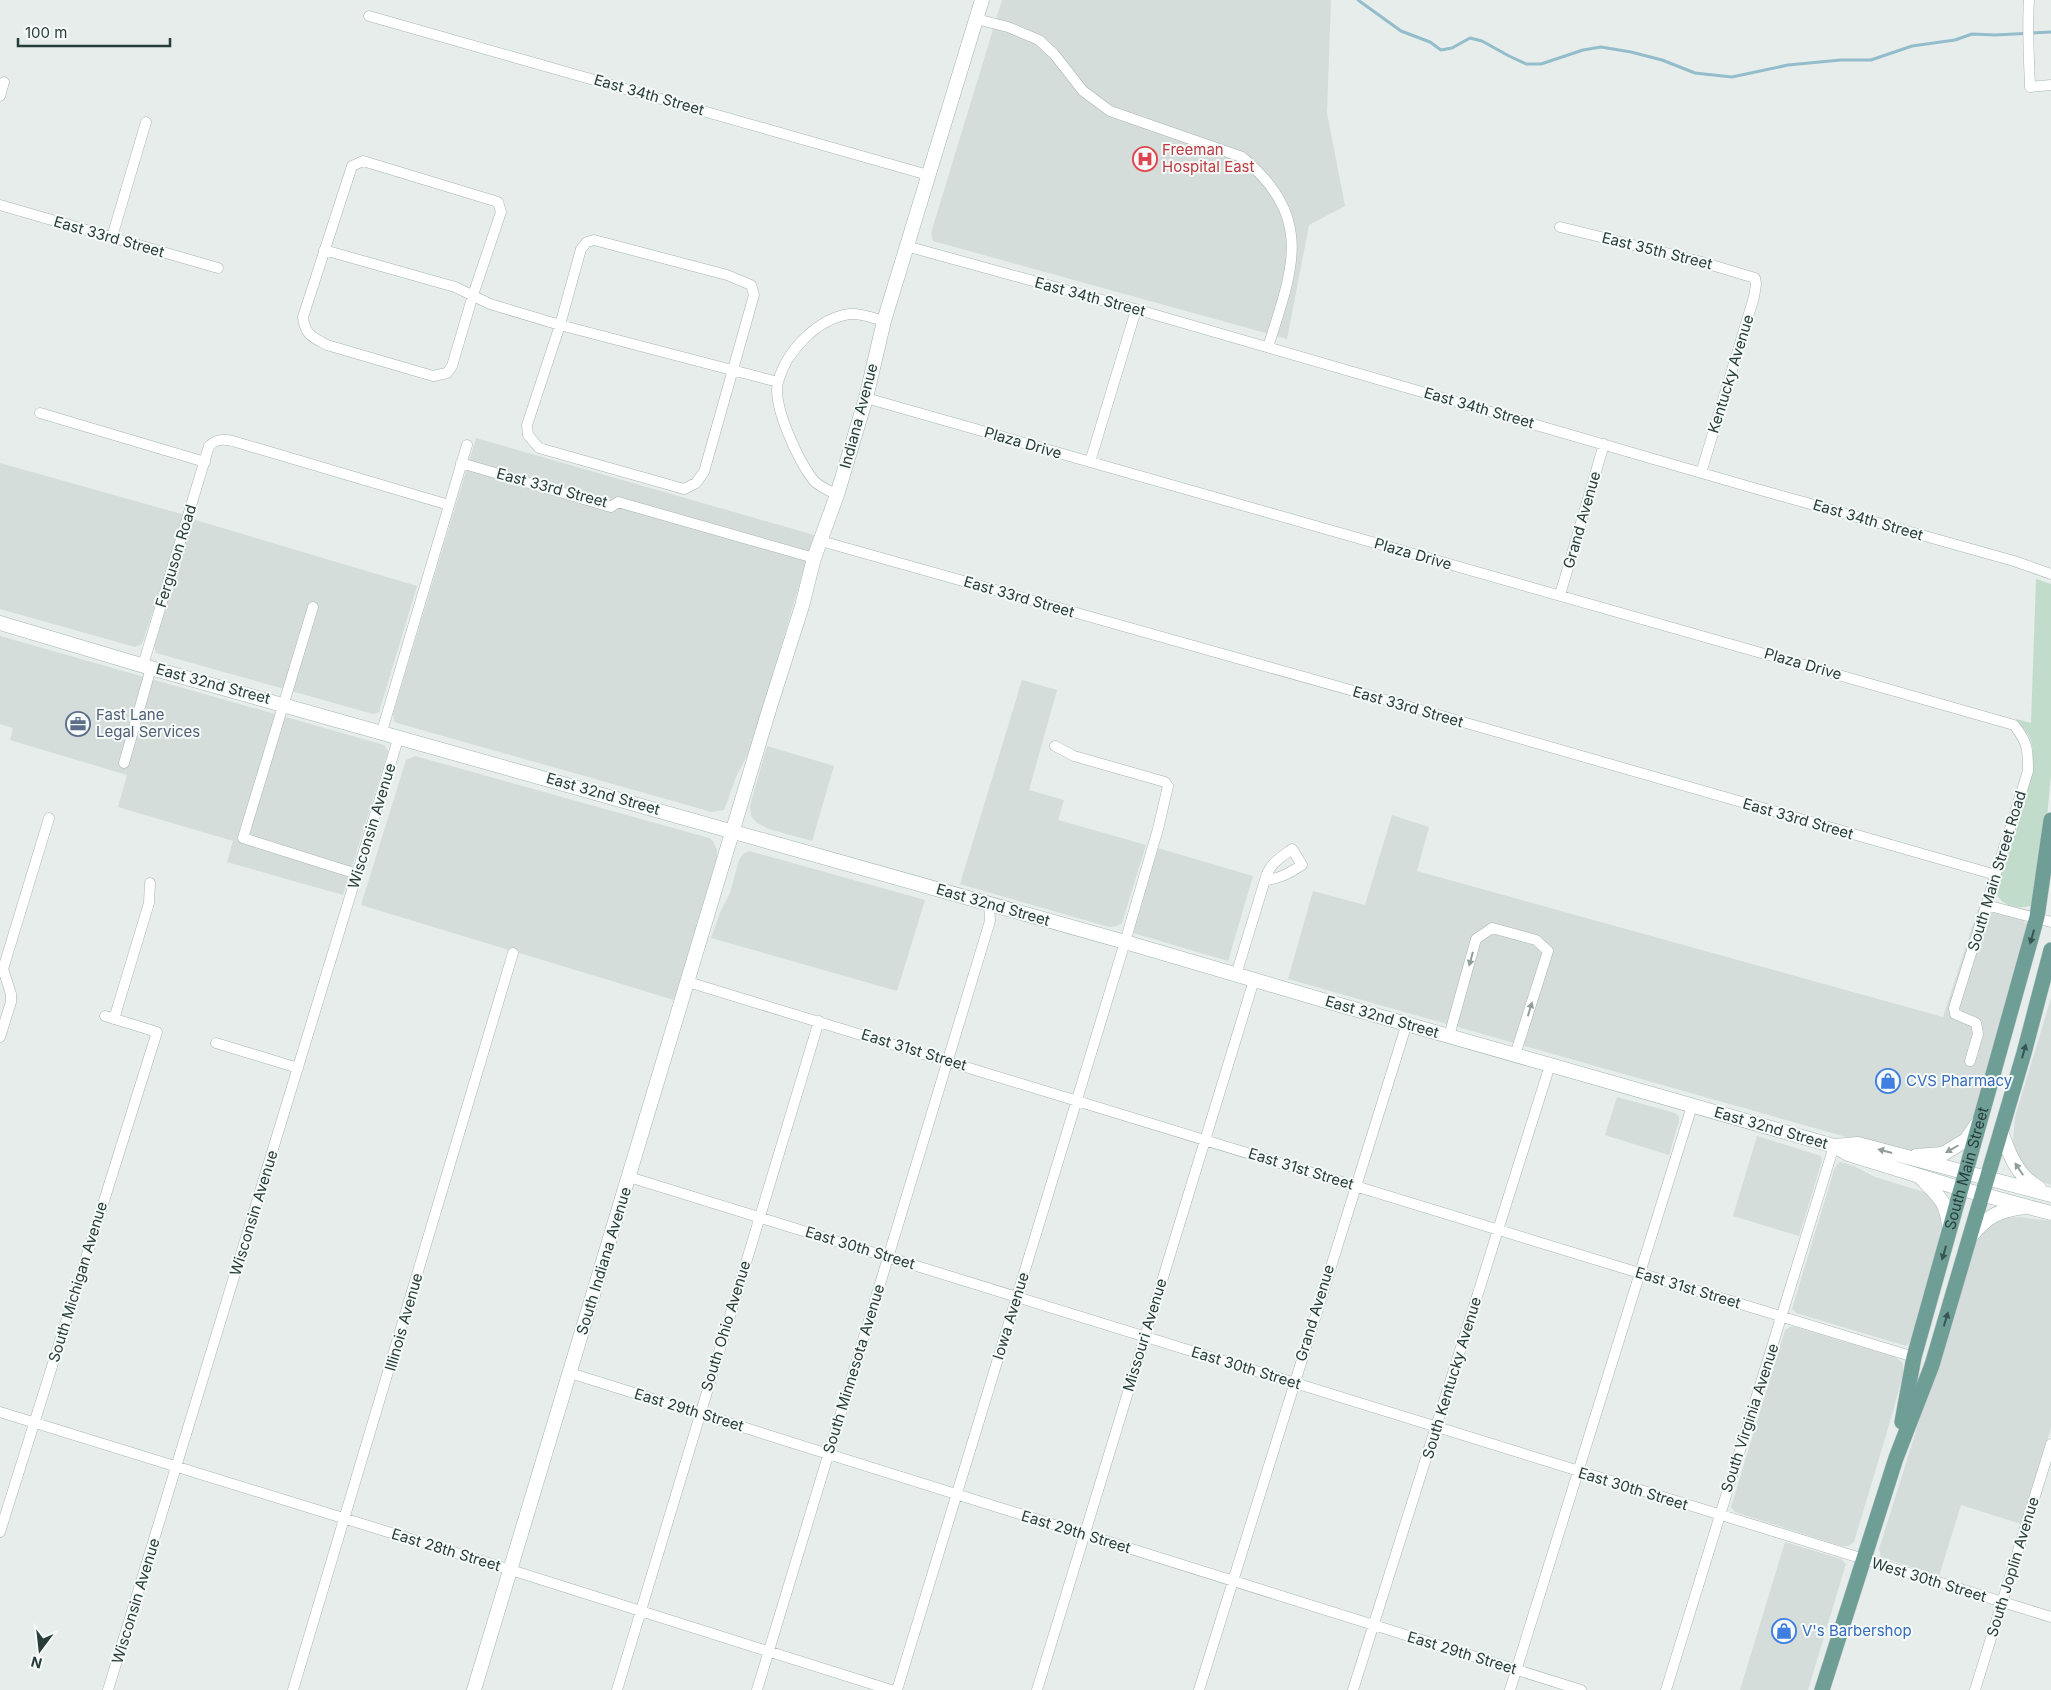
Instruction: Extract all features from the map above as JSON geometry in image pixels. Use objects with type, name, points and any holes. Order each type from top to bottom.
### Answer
[{"type":"main road","name":"Indiana Avenue","points":[[732,831],[802,606],[814,558],[837,495],[866,398],[884,320],[982,0]]},
{"type":"main road","name":"East 32nd Street","points":[[0,623],[1407,1023],[1515,1056],[1834,1146],[1848,1154],[1962,1189],[2051,1213]]},
{"type":"main road","name":"South Main Street","points":[[1896,1458],[1914,1357],[1981,1117],[2044,920],[2051,820]]},
{"type":"main road","name":"South Indiana Avenue","points":[[474,1690],[732,831]]},
{"type":"main road","name":"South Main Street","points":[[1822,1690],[1896,1458],[1932,1365],[2001,1131],[2051,950]]},
{"type":"main road","points":[[1909,1157],[1943,1154],[1966,1140],[1981,1117]]},
{"type":"main road","points":[[2001,1131],[2011,1157],[2028,1182],[2051,1195]]},
{"type":"main road","points":[[1834,1146],[1858,1144],[2051,1195]]},
{"type":"main road","points":[[1920,1176],[1943,1201],[1948,1210],[1950,1231]]},
{"type":"main road","points":[[1970,1237],[1984,1220],[2007,1210],[2029,1207]]},
{"type":"street","points":[[2029,0],[2027,26],[2030,87],[2051,85]]},
{"type":"street","name":"East 34th Street","points":[[369,16],[928,175]]},
{"type":"street","points":[[976,18],[1039,40],[1054,54],[1083,91],[1110,111],[1242,157],[1260,171],[1281,201],[1290,223],[1293,247],[1290,269],[1268,347]]},
{"type":"street","points":[[0,96],[4,82]]},
{"type":"street","points":[[112,237],[146,122]]},
{"type":"street","points":[[363,162],[498,202],[501,212],[473,295],[452,366],[446,373],[433,376],[327,345],[312,338],[304,329],[303,317],[324,250],[352,166],[363,162]]},
{"type":"street","name":"East 33rd Street","points":[[0,206],[218,268]]},
{"type":"street","name":"East 35th Street","points":[[1560,227],[1753,276]]},
{"type":"street","points":[[594,240],[718,272],[752,285],[754,295],[733,371],[704,472],[696,483],[684,489],[539,448],[528,435],[527,425],[560,325],[581,249],[588,242],[594,240]]},
{"type":"street","name":"East 34th Street","points":[[906,246],[1268,347],[1701,473],[2014,561],[2051,574]]},
{"type":"street","points":[[324,250],[455,287],[490,304],[560,325],[778,382]]},
{"type":"street","name":"Kentucky Avenue","points":[[1701,473],[1755,293],[1756,281],[1753,276]]},
{"type":"street","points":[[1090,462],[1136,310]]},
{"type":"street","points":[[837,495],[815,482],[791,441],[784,425],[778,393],[778,382],[790,358],[804,338],[829,320],[851,314],[884,320]]},
{"type":"street","name":"Plaza Drive","points":[[866,398],[1960,709]]},
{"type":"street","points":[[40,413],[205,462]]},
{"type":"street","name":"Ferguson Road","points":[[124,763],[147,666],[209,446],[218,440],[236,442],[449,505]]},
{"type":"street","name":"Grand Avenue","points":[[1560,595],[1604,444]]},
{"type":"street","points":[[382,731],[467,445]]},
{"type":"street","name":"East 33rd Street","points":[[461,463],[611,507],[618,502],[814,558]]},
{"type":"street","name":"East 33rd Street","points":[[821,541],[1996,875]]},
{"type":"street","points":[[313,607],[243,838],[357,874]]},
{"type":"street","name":"South Main Street Road","points":[[1960,709],[2014,725],[2024,739],[2028,754],[2028,771],[1954,1008],[1955,1014],[1976,1023],[1978,1034],[1970,1061]]},
{"type":"street","name":"Wisconsin Avenue","points":[[108,1690],[399,736]]},
{"type":"street","name":"Iowa Avenue","points":[[897,1690],[1125,942],[1158,829],[1168,786],[1165,782],[1074,756],[1055,746]]},
{"type":"street","points":[[0,1037],[11,994],[3,970],[49,818]]},
{"type":"street","points":[[1236,975],[1265,880]]},
{"type":"street","name":"South Michigan Avenue","points":[[0,1532],[157,1032],[110,1017],[149,903],[150,883]]},
{"type":"street","name":"South Minnesota Avenue","points":[[757,1690],[990,921],[989,904]]},
{"type":"street","points":[[1986,905],[2044,920]]},
{"type":"street","points":[[1450,1036],[1476,939],[1492,928],[1536,940],[1548,952],[1515,1056]]},
{"type":"street","name":"Illinois Avenue","points":[[294,1690],[513,953]]},
{"type":"street","name":"Missouri Avenue","points":[[1037,1690],[1254,980]]},
{"type":"street","name":"East 31st Street","points":[[688,982],[1914,1357]]},
{"type":"street","name":"South Ohio Avenue","points":[[617,1690],[699,1413],[819,1021]]},
{"type":"street","name":"Grand Avenue","points":[[1199,1690],[1407,1023]]},
{"type":"street","points":[[216,1043],[298,1068]]},
{"type":"street","name":"South Kentucky Avenue","points":[[1354,1690],[1550,1065]]},
{"type":"street","points":[[1510,1690],[1692,1106]]},
{"type":"street","name":"South Virginia Avenue","points":[[1666,1690],[1834,1146]]},
{"type":"street","name":"East 30th Street","points":[[629,1178],[759,1216],[1864,1560]]},
{"type":"street","name":"East 29th Street","points":[[570,1373],[1581,1690]]},
{"type":"street","name":"East 28th Street","points":[[0,1412],[891,1690]]},
{"type":"street","name":"South Joplin Avenue","points":[[1975,1690],[2051,1444]]},
{"type":"street","name":"West 30th Street","points":[[1864,1560],[2051,1618]]},
{"type":"shaded area","name":"Freeman Hospital East","points":[[1002,0],[1331,0],[1327,113],[1345,206],[1309,225],[1287,339],[933,241],[931,233]]},
{"type":"shaded area","points":[[476,438],[814,535],[751,748],[736,777],[724,810],[712,812],[394,721],[393,714]]},
{"type":"shaded area","points":[[0,463],[185,515],[142,644],[135,647],[0,609]]},
{"type":"shaded area","points":[[192,519],[417,586],[379,712],[373,714],[156,653],[154,646]]},
{"type":"shaded area","points":[[0,636],[384,745],[388,751],[387,755],[343,895],[227,862],[233,841],[118,807],[127,775],[10,740],[13,728],[0,724]]},
{"type":"shaded area","points":[[1022,680],[1057,690],[1029,790],[1064,800],[1058,820],[1146,845],[1122,923],[1117,926],[1109,927],[960,884]]},
{"type":"shaded area","points":[[767,746],[834,766],[812,841],[769,829],[757,823],[751,816],[750,806]]},
{"type":"shaded area","points":[[415,756],[709,838],[713,841],[717,850],[717,857],[674,1000],[361,905],[406,760]]},
{"type":"shaded area","points":[[1392,815],[1429,827],[1417,871],[1943,1017],[1978,909],[2023,920],[2030,927],[1973,1124],[1950,1146],[1915,1151],[1885,1148],[1288,979],[1313,891],[1365,905]]},
{"type":"shaded area","points":[[1154,847],[1253,876],[1228,961],[1133,933],[1131,930]]},
{"type":"shaded area","points":[[749,851],[925,900],[897,991],[711,938],[730,893],[739,860],[743,854]]},
{"type":"shaded area","points":[[2051,998],[2051,1185],[2031,1177],[2014,1150],[2013,1140],[2015,1117]]},
{"type":"shaded area","points":[[1617,1097],[1675,1113],[1679,1117],[1669,1155],[1605,1135]]},
{"type":"shaded area","points":[[1757,1136],[1821,1156],[1822,1161],[1799,1236],[1733,1216]]},
{"type":"shaded area","points":[[1840,1162],[1854,1166],[1875,1177],[1929,1194],[1939,1206],[1941,1226],[1937,1248],[1910,1342],[1906,1346],[1796,1313],[1792,1309],[1835,1167]]},
{"type":"shaded area","points":[[2021,1217],[2051,1221],[2051,1428],[2021,1524],[1961,1505],[1939,1576],[1881,1557],[1879,1549],[1975,1243],[1987,1226],[2002,1218]]},
{"type":"shaded area","points":[[1792,1326],[1895,1357],[1902,1362],[1903,1374],[1892,1415],[1854,1542],[1848,1546],[1841,1546],[1735,1512],[1731,1507],[1785,1330]]},
{"type":"shaded area","points":[[1785,1542],[1841,1559],[1846,1564],[1808,1690],[1740,1690]]},
{"type":"green space","points":[[2036,579],[2051,584],[2051,775],[2046,828],[2034,904],[2016,907],[2010,906],[2000,899],[1996,889],[2021,814],[2031,773],[2033,755],[2031,741],[2016,719],[2031,723]]},
{"type":"waterway","points":[[1358,0],[1401,31],[1430,42],[1441,50],[1452,48],[1470,38],[1482,41],[1526,64],[1541,64],[1583,50],[1601,47],[1662,60],[1695,73],[1732,77],[1788,65],[1841,60],[1871,60],[1912,46],[1955,40],[1972,34],[1995,35],[2051,32]]},
{"type":"place","name":"Freeman Hospital East","points":[[1145,159]]},
{"type":"place","name":"Fast Lane Legal Services","points":[[78,724]]},
{"type":"place","name":"CVS Pharmacy","points":[[1888,1081]]},
{"type":"place","name":"V's Barbershop","points":[[1784,1631]]}]
